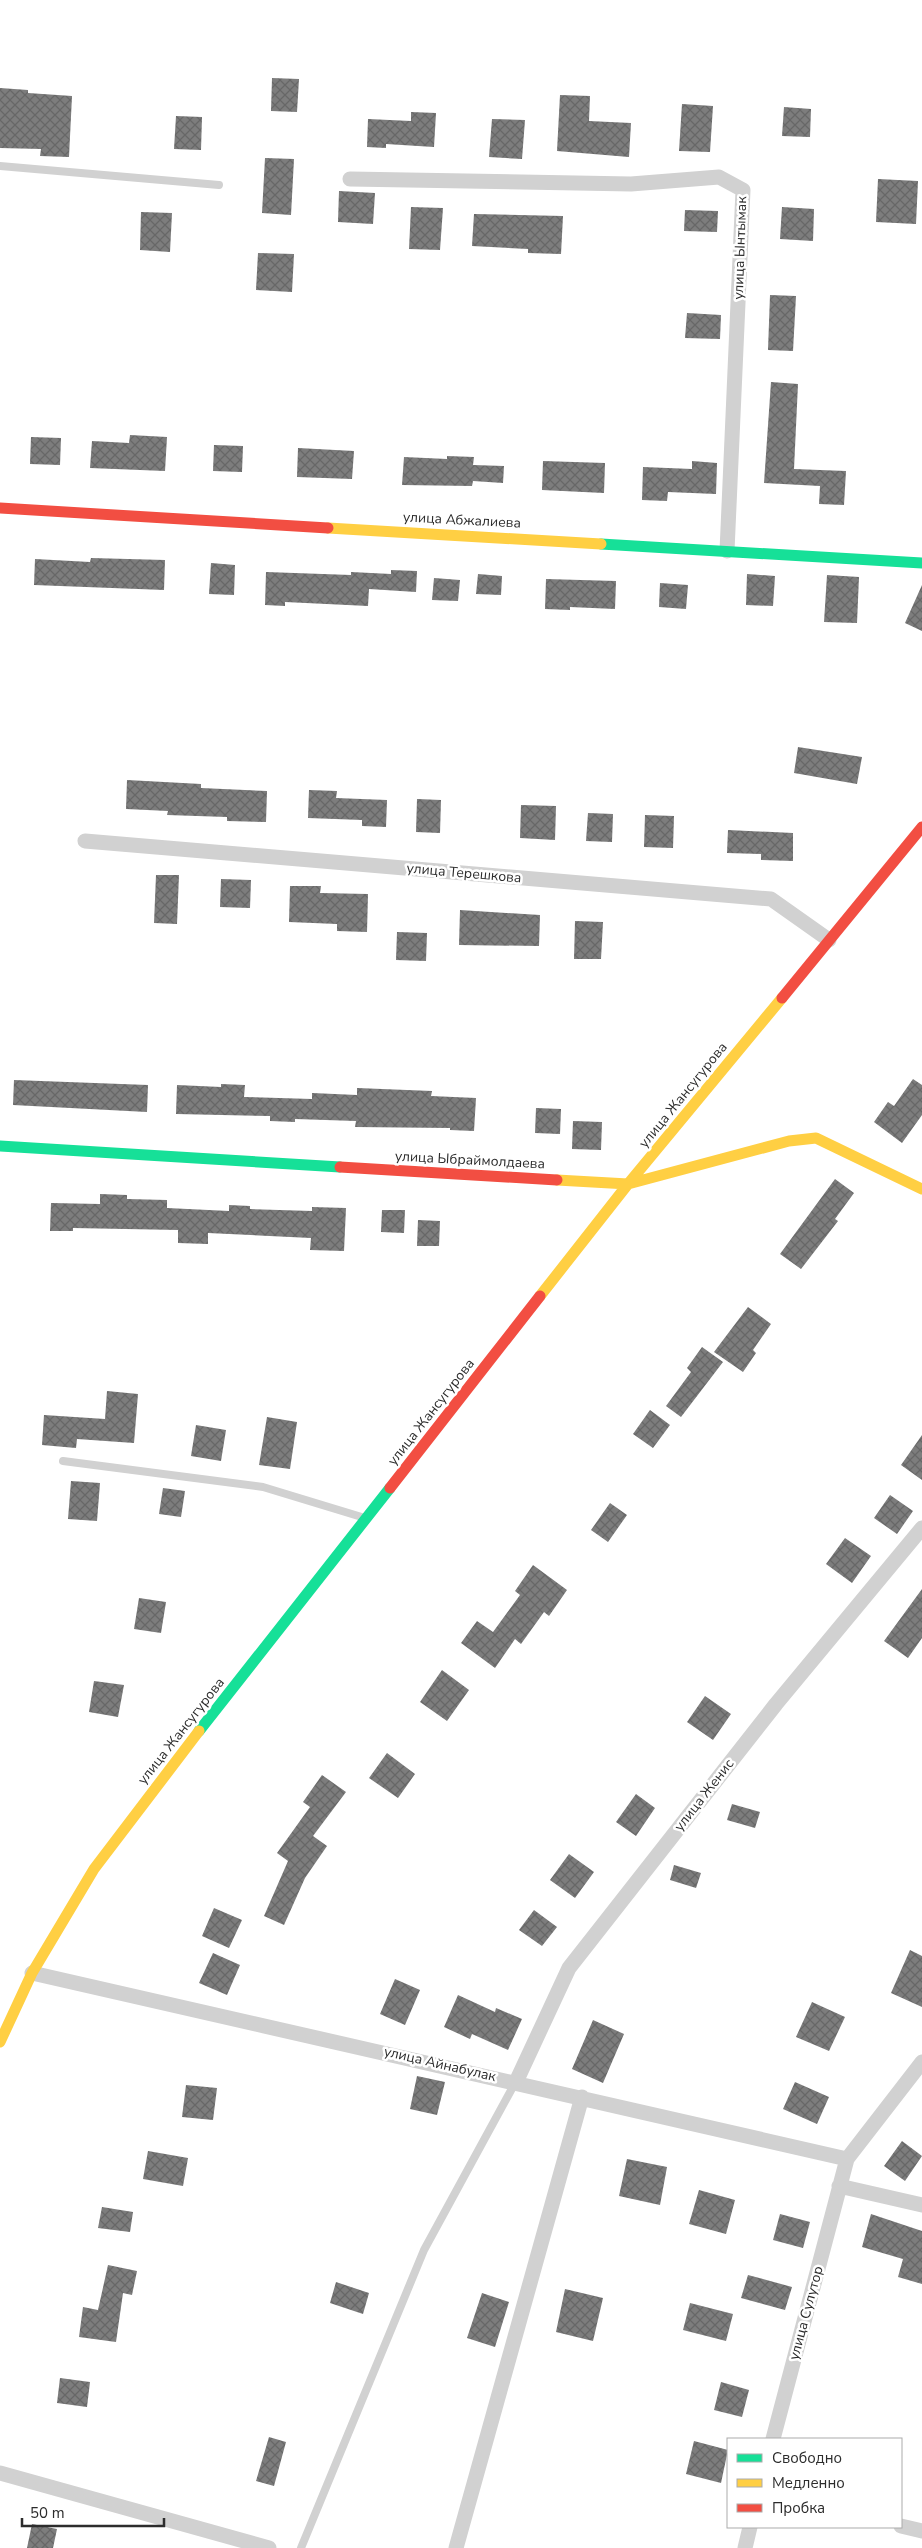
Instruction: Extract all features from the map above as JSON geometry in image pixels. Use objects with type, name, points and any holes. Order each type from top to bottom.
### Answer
[{"type":"street","name":"улица Ынтымак","points":[[350,179],[631,184],[719,177],[743,190],[727,551]]},
{"type":"street","name":"улица Абжалиева","points":[[0,508],[922,563]]},
{"type":"street","name":"улица Жансугурова","points":[[0,2042],[32,1973],[94,1869],[189,1744],[628,1184],[922,827]]},
{"type":"street","name":"улица Терешкова","points":[[85,841],[771,899],[829,940]]},
{"type":"street","name":"улица Ыбраймолдаева","points":[[0,1146],[628,1184],[789,1141],[816,1138],[922,1188]]},
{"type":"street","name":"улица Женис","points":[[516,2082],[569,1968],[776,1704],[922,1528]]},
{"type":"street","name":"улица Айнабулак","points":[[32,1973],[847,2159]]},
{"type":"street","points":[[847,2159],[922,2062]]},
{"type":"street","points":[[456,2548],[582,2097]]},
{"type":"street","name":"улица Сулутор","points":[[773,2438],[847,2159]]},
{"type":"street","points":[[839,2186],[922,2205]]},
{"type":"street","points":[[0,2473],[269,2548]]},
{"type":"street","points":[[902,2526],[922,2531]]},
{"type":"street","points":[[745,2548],[750,2528]]},
{"type":"lane","points":[[0,166],[219,185]]},
{"type":"lane","points":[[63,1461],[263,1487],[367,1518]]},
{"type":"lane","points":[[301,2548],[424,2250],[516,2082]]},
{"type":"building","points":[[272,78],[299,79],[297,112],[271,111]]},
{"type":"building","points":[[0,88],[28,90],[28,93],[72,96],[69,157],[40,156],[41,149],[0,148]]},
{"type":"building","points":[[560,95],[590,96],[589,121],[631,123],[629,157],[557,151]]},
{"type":"building","points":[[682,104],[713,106],[710,152],[679,151]]},
{"type":"building","points":[[784,107],[811,109],[810,137],[782,136]]},
{"type":"building","points":[[411,112],[436,113],[434,147],[386,144],[386,148],[367,147],[368,119],[411,121]]},
{"type":"building","points":[[176,116],[202,117],[201,150],[174,149]]},
{"type":"building","points":[[492,119],[525,120],[522,159],[489,157]]},
{"type":"building","points":[[265,158],[294,159],[291,215],[262,213]]},
{"type":"building","points":[[878,179],[918,181],[916,224],[876,222]]},
{"type":"building","points":[[339,191],[375,193],[373,224],[338,222]]},
{"type":"building","points":[[411,207],[443,208],[440,250],[409,249]]},
{"type":"building","points":[[782,207],[814,209],[813,241],[780,239]]},
{"type":"building","points":[[685,210],[718,211],[717,232],[684,231]]},
{"type":"building","points":[[141,212],[172,213],[170,252],[140,250]]},
{"type":"building","points":[[474,214],[563,216],[561,254],[528,253],[528,249],[472,246]]},
{"type":"building","points":[[258,253],[294,254],[292,292],[256,290]]},
{"type":"building","points":[[770,295],[796,296],[793,351],[768,350]]},
{"type":"building","points":[[687,313],[721,315],[720,339],[685,338]]},
{"type":"building","points":[[771,382],[798,384],[794,469],[846,471],[844,505],[819,504],[820,486],[764,483]]},
{"type":"building","points":[[130,435],[167,437],[165,471],[90,468],[92,441],[129,443]]},
{"type":"building","points":[[31,437],[61,438],[60,465],[30,464]]},
{"type":"building","points":[[214,445],[243,446],[242,472],[213,471]]},
{"type":"building","points":[[298,448],[354,451],[352,479],[297,477]]},
{"type":"building","points":[[447,456],[474,457],[473,465],[504,466],[503,483],[473,481],[472,486],[402,485],[404,457],[447,459]]},
{"type":"building","points":[[543,461],[605,463],[604,493],[542,490]]},
{"type":"building","points":[[692,461],[717,463],[716,494],[668,492],[667,501],[642,500],[643,467],[692,469]]},
{"type":"building","points":[[91,558],[165,560],[164,590],[34,585],[35,559],[90,562]]},
{"type":"building","points":[[211,563],[235,565],[234,595],[209,594]]},
{"type":"building","points":[[391,570],[417,571],[416,592],[369,589],[368,606],[285,602],[285,606],[265,605],[266,572],[351,575],[351,572],[391,574]]},
{"type":"building","points":[[478,574],[502,576],[501,595],[476,594]]},
{"type":"building","points":[[747,574],[775,576],[773,606],[746,605]]},
{"type":"building","points":[[827,575],[859,577],[857,623],[824,622]]},
{"type":"building","points":[[434,578],[460,580],[458,601],[432,600]]},
{"type":"building","points":[[546,579],[616,581],[615,609],[570,607],[570,610],[545,609]]},
{"type":"building","points":[[660,583],[688,585],[686,609],[659,607]]},
{"type":"building","points":[[922,585],[922,631],[905,623]]},
{"type":"building","points":[[798,747],[862,757],[857,784],[794,773]]},
{"type":"building","points":[[127,780],[201,784],[201,788],[267,791],[266,822],[227,821],[227,817],[167,815],[168,811],[126,809]]},
{"type":"building","points":[[309,790],[337,791],[336,798],[387,800],[386,827],[362,826],[362,820],[308,818]]},
{"type":"building","points":[[417,799],[441,800],[440,833],[416,832]]},
{"type":"building","points":[[521,805],[556,806],[555,840],[520,838]]},
{"type":"building","points":[[588,813],[613,814],[612,842],[586,841]]},
{"type":"building","points":[[645,815],[674,816],[673,848],[644,847]]},
{"type":"building","points":[[728,830],[793,833],[793,861],[761,860],[761,854],[727,853]]},
{"type":"building","points":[[156,875],[179,875],[177,924],[154,923]]},
{"type":"building","points":[[221,879],[251,880],[250,908],[220,907]]},
{"type":"building","points":[[290,886],[321,886],[320,893],[368,894],[367,932],[337,931],[337,924],[289,922]]},
{"type":"building","points":[[460,910],[540,915],[539,946],[459,945]]},
{"type":"building","points":[[575,921],[603,922],[601,959],[574,959]]},
{"type":"building","points":[[397,932],[427,933],[426,961],[396,960]]},
{"type":"building","points":[[913,1079],[922,1085],[922,1115],[902,1143],[874,1122],[888,1102],[894,1106]]},
{"type":"building","points":[[14,1080],[148,1085],[147,1112],[13,1105]]},
{"type":"building","points":[[221,1084],[245,1085],[244,1097],[312,1099],[312,1093],[357,1095],[357,1088],[432,1091],[431,1096],[476,1098],[474,1131],[450,1130],[450,1128],[355,1127],[356,1121],[295,1119],[295,1122],[270,1121],[270,1116],[176,1114],[177,1085],[221,1087]]},
{"type":"building","points":[[536,1108],[561,1109],[560,1134],[535,1133]]},
{"type":"building","points":[[573,1121],[602,1122],[601,1150],[572,1149]]},
{"type":"building","points":[[835,1179],[854,1193],[835,1219],[838,1221],[801,1269],[780,1254]]},
{"type":"building","points":[[100,1194],[127,1195],[127,1199],[167,1200],[167,1208],[229,1211],[229,1205],[250,1206],[250,1209],[312,1211],[312,1207],[346,1208],[344,1251],[310,1250],[311,1238],[208,1233],[208,1244],[178,1243],[178,1230],[73,1228],[73,1231],[50,1231],[51,1203],[100,1204]]},
{"type":"building","points":[[382,1210],[405,1210],[404,1233],[381,1232]]},
{"type":"building","points":[[418,1220],[440,1221],[439,1246],[417,1246]]},
{"type":"building","points":[[748,1307],[771,1324],[753,1350],[756,1353],[743,1372],[714,1352]]},
{"type":"building","points":[[702,1347],[723,1362],[681,1417],[666,1406],[691,1372],[687,1368]]},
{"type":"building","points":[[107,1391],[138,1394],[134,1443],[77,1439],[76,1448],[42,1445],[44,1415],[105,1419]]},
{"type":"building","points":[[650,1410],[670,1425],[653,1448],[633,1434]]},
{"type":"building","points":[[267,1417],[297,1422],[290,1469],[259,1465]]},
{"type":"building","points":[[196,1425],[226,1430],[221,1461],[191,1456]]},
{"type":"building","points":[[922,1435],[922,1480],[901,1465]]},
{"type":"building","points":[[71,1481],[100,1483],[97,1521],[68,1519]]},
{"type":"building","points":[[163,1488],[185,1491],[181,1517],[159,1514]]},
{"type":"building","points":[[890,1495],[913,1511],[897,1534],[874,1518]]},
{"type":"building","points":[[610,1503],[627,1515],[608,1542],[591,1530]]},
{"type":"building","points":[[845,1538],[871,1556],[852,1583],[826,1564]]},
{"type":"building","points":[[533,1565],[567,1590],[549,1616],[544,1612],[521,1644],[515,1639],[495,1668],[461,1643],[477,1621],[493,1632],[520,1595],[515,1591]]},
{"type":"building","points":[[922,1589],[922,1638],[908,1658],[884,1641]]},
{"type":"building","points":[[139,1598],[166,1602],[161,1633],[134,1629]]},
{"type":"building","points":[[442,1670],[469,1690],[447,1721],[420,1702]]},
{"type":"building","points":[[94,1681],[124,1685],[118,1717],[89,1712]]},
{"type":"building","points":[[705,1696],[731,1714],[713,1740],[687,1722]]},
{"type":"building","points":[[387,1753],[415,1774],[398,1798],[369,1778]]},
{"type":"building","points":[[322,1775],[346,1792],[313,1836],[327,1846],[305,1878],[284,1925],[264,1916],[288,1861],[277,1853],[310,1807],[303,1802]]},
{"type":"building","points":[[636,1794],[655,1808],[636,1836],[616,1822]]},
{"type":"building","points":[[732,1804],[760,1812],[755,1828],[727,1820]]},
{"type":"building","points":[[569,1854],[594,1872],[575,1898],[550,1880]]},
{"type":"building","points":[[674,1865],[701,1873],[696,1888],[670,1880]]},
{"type":"building","points":[[214,1908],[242,1920],[229,1948],[202,1936]]},
{"type":"building","points":[[534,1910],[557,1927],[542,1946],[519,1930]]},
{"type":"building","points":[[910,1950],[922,1956],[922,2007],[891,1993]]},
{"type":"building","points":[[213,1953],[240,1965],[227,1995],[199,1983]]},
{"type":"building","points":[[395,1979],[420,1990],[405,2025],[380,2014]]},
{"type":"building","points":[[458,1995],[495,2012],[496,2008],[522,2019],[508,2050],[472,2034],[470,2039],[444,2027]]},
{"type":"building","points":[[812,2002],[845,2017],[829,2051],[796,2037]]},
{"type":"building","points":[[593,2020],[624,2034],[603,2083],[572,2069]]},
{"type":"building","points":[[417,2076],[445,2082],[437,2115],[410,2109]]},
{"type":"building","points":[[795,2082],[829,2097],[817,2124],[783,2109]]},
{"type":"building","points":[[186,2085],[217,2088],[213,2120],[182,2117]]},
{"type":"building","points":[[902,2141],[922,2156],[905,2181],[884,2166]]},
{"type":"building","points":[[148,2151],[188,2158],[183,2186],[143,2179]]},
{"type":"building","points":[[627,2159],[667,2167],[660,2205],[619,2196]]},
{"type":"building","points":[[699,2190],[735,2200],[726,2234],[689,2224]]},
{"type":"building","points":[[102,2207],[133,2212],[130,2232],[98,2228]]},
{"type":"building","points":[[780,2214],[810,2222],[803,2248],[773,2240]]},
{"type":"building","points":[[871,2214],[922,2231],[922,2284],[898,2277],[903,2259],[862,2247]]},
{"type":"building","points":[[108,2265],[137,2271],[132,2295],[123,2293],[116,2342],[79,2337],[83,2307],[98,2310]]},
{"type":"building","points":[[748,2275],[792,2287],[785,2310],[741,2298]]},
{"type":"building","points":[[336,2282],[369,2293],[363,2314],[330,2303]]},
{"type":"building","points":[[565,2289],[603,2298],[593,2341],[556,2332]]},
{"type":"building","points":[[482,2293],[509,2302],[495,2347],[467,2338]]},
{"type":"building","points":[[690,2303],[733,2314],[726,2341],[683,2330]]},
{"type":"building","points":[[60,2378],[90,2382],[87,2407],[57,2403]]},
{"type":"building","points":[[721,2382],[749,2390],[742,2417],[714,2410]]},
{"type":"building","points":[[269,2437],[286,2442],[274,2486],[256,2481]]},
{"type":"building","points":[[694,2441],[727,2450],[721,2483],[686,2474]]},
{"type":"building","points":[[32,2524],[57,2529],[53,2548],[27,2548]]},
{"type":"traffic: fast","points":[[601,544],[922,563]]},
{"type":"traffic: fast","points":[[0,1146],[340,1167]]},
{"type":"traffic: fast","points":[[199,1731],[390,1488]]},
{"type":"traffic: slow","points":[[328,528],[601,544]]},
{"type":"traffic: slow","points":[[540,1296],[628,1184],[782,998]]},
{"type":"traffic: slow","points":[[557,1180],[628,1184],[789,1141],[816,1138],[922,1189]]},
{"type":"traffic: slow","points":[[0,2042],[32,1973],[94,1869],[199,1731]]},
{"type":"traffic: jam","points":[[0,508],[328,528]]},
{"type":"traffic: jam","points":[[782,998],[922,827]]},
{"type":"traffic: jam","points":[[340,1167],[557,1180]]},
{"type":"traffic: jam","points":[[390,1488],[540,1296]]}]
